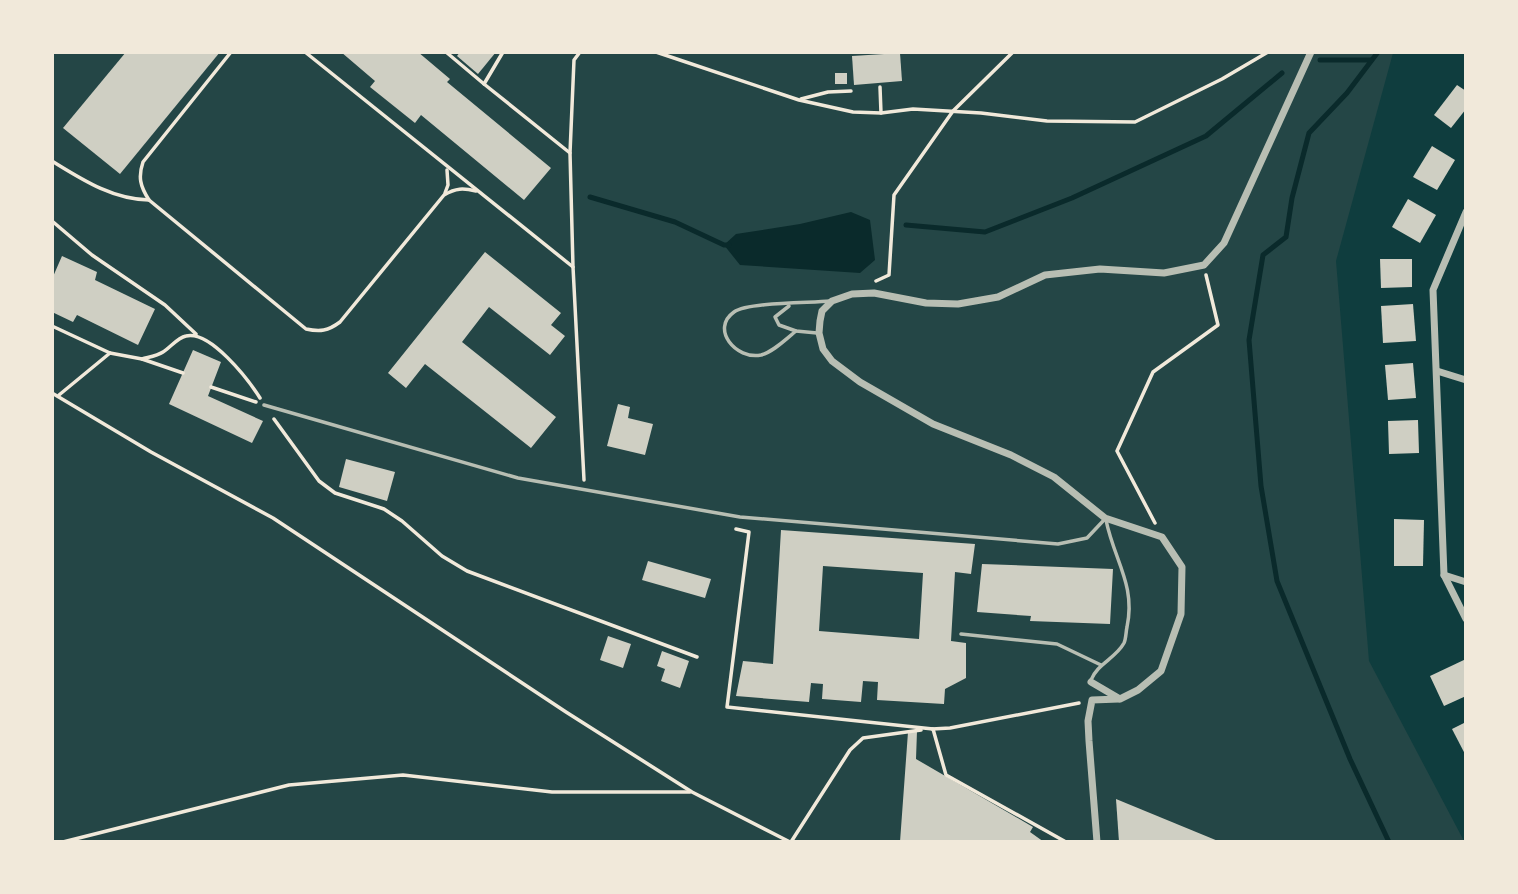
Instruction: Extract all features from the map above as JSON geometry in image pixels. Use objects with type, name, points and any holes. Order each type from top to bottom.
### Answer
[{"type":"street","points":[[1097,842],[1088,721],[1092,701],[1120,699],[1138,690],[1161,671],[1181,614],[1182,567],[1162,537],[1105,518],[1054,477],[1011,455],[933,424],[860,382],[832,361],[823,349],[819,333],[822,311],[832,301],[852,294],[874,293],[926,303],[958,304],[998,297],[1045,275],[1100,269],[1164,273],[1204,265],[1224,243],[1311,52]]},
{"type":"street","points":[[1465,212],[1433,290],[1444,575],[1465,620]]},
{"type":"street","points":[[1437,372],[1465,380]]},
{"type":"street","points":[[1444,575],[1465,582]]},
{"type":"street","points":[[1091,682],[1120,699]]},
{"type":"lane","points":[[796,331],[765,354],[754,356],[743,354],[730,345],[725,333],[726,322],[734,312],[762,304],[791,305],[832,301]]},
{"type":"lane","points":[[791,305],[775,317],[779,326],[819,333]]},
{"type":"lane","points":[[264,405],[518,478],[740,517],[1058,544],[1087,538],[1105,518]]},
{"type":"lane","points":[[1091,682],[1094,673],[1124,643],[1129,617],[1130,590],[1115,554],[1105,518]]},
{"type":"lane","points":[[961,634],[1057,644],[1101,665]]},
{"type":"path","points":[[231,52],[143,162],[139,174],[142,188],[149,200],[306,329],[330,330],[340,322],[444,195],[448,185],[447,168]]},
{"type":"path","points":[[304,52],[573,267]]},
{"type":"path","points":[[446,52],[570,153]]},
{"type":"path","points":[[484,84],[503,52]]},
{"type":"path","points":[[580,52],[574,60],[570,153],[584,489]]},
{"type":"path","points":[[656,52],[799,100],[853,112],[881,113],[913,109],[1047,121],[1135,122],[1222,79],[1268,52]]},
{"type":"path","points":[[866,286],[889,275],[894,195],[953,111],[1013,52]]},
{"type":"path","points":[[880,88],[881,113]]},
{"type":"path","points":[[799,100],[820,94],[851,91]]},
{"type":"path","points":[[52,161],[109,194],[149,200]]},
{"type":"path","points":[[444,195],[454,189],[476,191]]},
{"type":"path","points":[[52,221],[102,263],[166,305],[197,335],[215,346],[250,382],[319,481],[335,493],[384,509],[442,556],[467,571],[697,657]]},
{"type":"path","points":[[1162,537],[1117,451],[1153,372],[1219,325],[1204,265]]},
{"type":"path","points":[[52,326],[110,353],[142,359],[183,373]]},
{"type":"path","points":[[142,359],[161,354],[183,337],[197,335]]},
{"type":"path","points":[[60,395],[110,353]]},
{"type":"path","points":[[211,387],[264,405]]},
{"type":"path","points":[[52,393],[60,395],[151,452],[273,518],[692,792],[790,842],[850,750],[863,738],[950,728],[1092,701]]},
{"type":"path","points":[[736,528],[749,532],[727,707],[933,729]]},
{"type":"path","points":[[933,729],[946,775],[1066,842]]},
{"type":"path","points":[[63,842],[289,785],[402,775],[552,792],[692,792]]},
{"type":"shaded area","points":[[52,53],[1393,53],[1336,261],[1369,661],[1464,841],[53,841]]},
{"type":"shaded area","points":[[851,212],[870,220],[875,260],[860,273],[740,265],[724,245],[736,234],[800,224]]},
{"type":"building","points":[[126,52],[220,52],[120,174],[63,128]]},
{"type":"building","points":[[341,52],[418,52],[450,79],[447,82],[551,168],[524,200],[421,115],[415,123],[370,87],[375,81]]},
{"type":"building","points":[[460,52],[496,52],[478,74],[457,56]]},
{"type":"building","points":[[900,53],[902,81],[854,85],[852,56]]},
{"type":"building","points":[[835,73],[847,73],[847,84],[835,84]]},
{"type":"building","points":[[1457,85],[1466,91],[1466,109],[1451,128],[1434,115]]},
{"type":"building","points":[[1432,146],[1455,160],[1437,190],[1413,177]]},
{"type":"building","points":[[1408,199],[1436,215],[1420,243],[1392,227]]},
{"type":"building","points":[[485,252],[561,313],[551,325],[565,336],[550,355],[489,307],[462,342],[556,417],[531,448],[425,364],[406,388],[388,373]]},
{"type":"building","points":[[62,256],[97,272],[95,280],[155,309],[138,345],[77,315],[73,322],[52,312],[52,279]]},
{"type":"building","points":[[1380,259],[1412,259],[1412,287],[1381,288]]},
{"type":"building","points":[[1413,304],[1416,341],[1383,343],[1381,306]]},
{"type":"building","points":[[193,350],[221,362],[208,396],[263,421],[252,443],[169,404]]},
{"type":"building","points":[[1413,363],[1416,398],[1388,400],[1385,365]]},
{"type":"building","points":[[618,404],[630,407],[628,418],[653,424],[645,455],[607,446]]},
{"type":"building","points":[[1418,420],[1419,453],[1389,454],[1388,421]]},
{"type":"building","points":[[346,459],[395,472],[387,501],[339,487]]},
{"type":"building","points":[[1394,519],[1424,520],[1423,566],[1394,566]]},
{"type":"building","points":[[781,530],[975,544],[971,574],[955,572],[951,641],[966,643],[966,678],[945,689],[944,704],[877,700],[878,682],[863,681],[861,702],[822,699],[823,684],[811,683],[809,702],[736,696],[743,661],[773,664]],"holes":[[[823,566],[923,573],[919,639],[819,631]]]},
{"type":"building","points":[[648,561],[711,579],[705,598],[642,580]]},
{"type":"building","points":[[982,564],[1113,569],[1110,624],[1030,621],[1031,616],[977,612]]},
{"type":"building","points":[[608,636],[631,644],[623,668],[600,660]]},
{"type":"building","points":[[662,651],[689,661],[680,688],[661,681],[665,669],[657,666]]},
{"type":"building","points":[[1466,659],[1466,696],[1444,706],[1430,676]]},
{"type":"building","points":[[1466,722],[1466,756],[1452,729]]},
{"type":"building","points":[[917,731],[916,759],[1033,827],[1030,832],[1044,842],[900,842],[908,732]]},
{"type":"building","points":[[1116,799],[1218,841],[1218,842],[1119,842]]},
{"type":"waterway","points":[[1378,52],[1347,93],[1309,133],[1292,198],[1286,237],[1263,255],[1249,340],[1261,486],[1277,581],[1350,759],[1389,842]]},
{"type":"waterway","points":[[1320,60],[1371,60]]},
{"type":"waterway","points":[[906,225],[985,232],[1072,198],[1206,136],[1282,73]]},
{"type":"waterway","points":[[590,197],[675,222],[729,245]]}]
